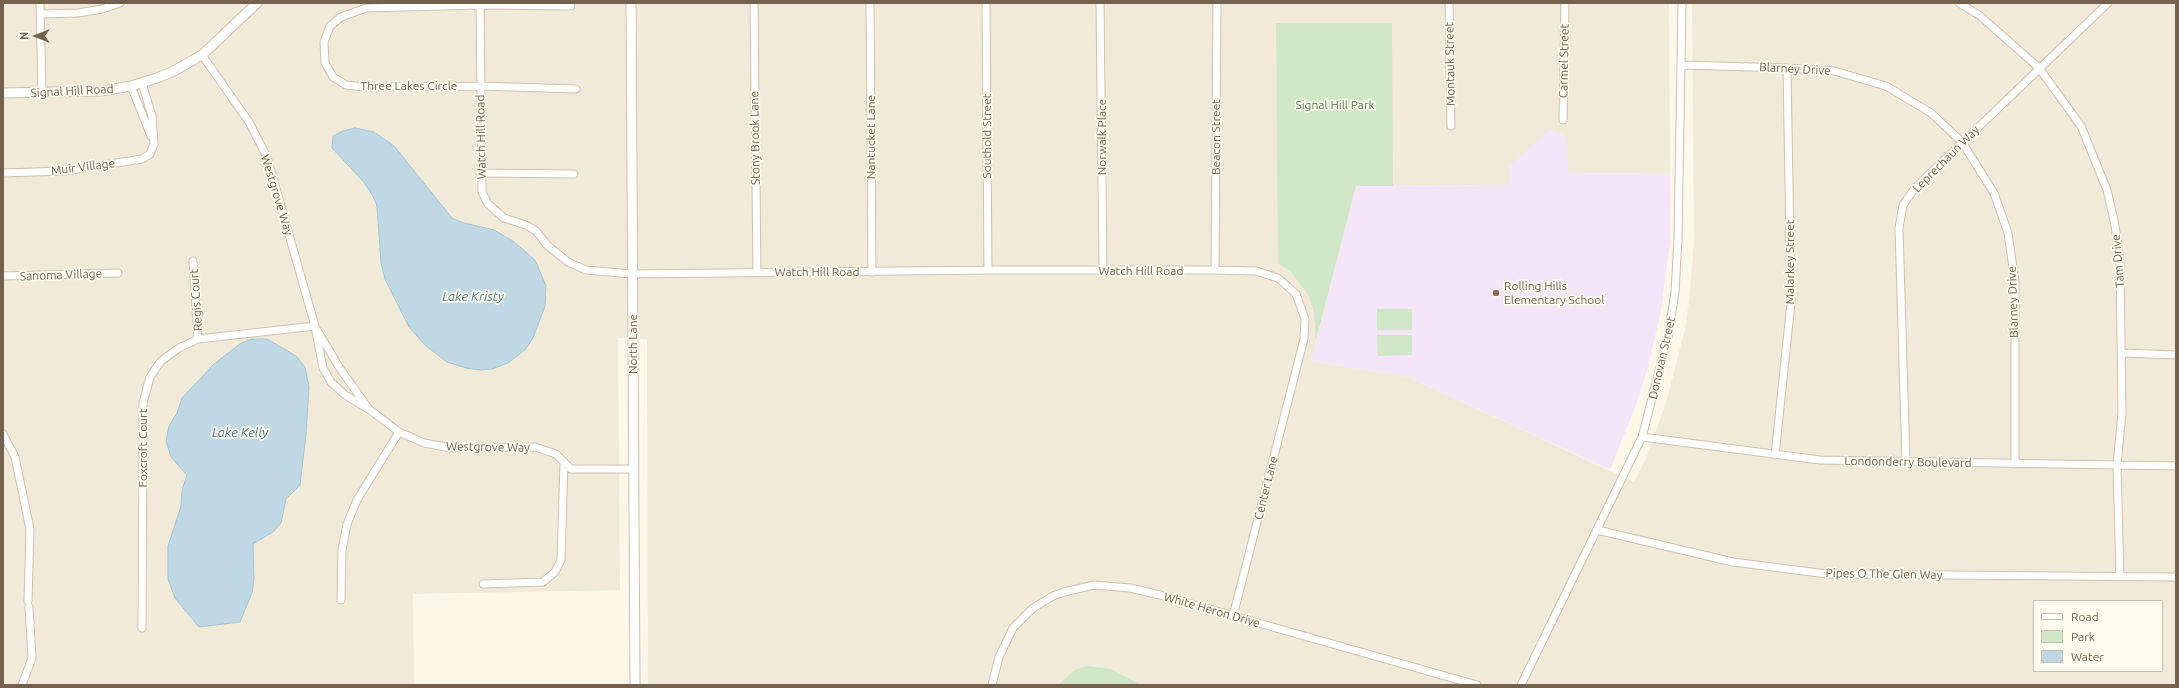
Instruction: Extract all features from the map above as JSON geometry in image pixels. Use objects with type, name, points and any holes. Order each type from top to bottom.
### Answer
[{"type":"street","points":[[40,3],[42,93]]},
{"type":"street","points":[[40,14],[78,13],[102,9],[120,3]]},
{"type":"street","name":"Signal Hill Road","points":[[3,93],[101,91],[142,83],[174,71],[202,55],[247,7],[257,3]]},
{"type":"street","name":"North Lane","points":[[631,3],[635,685]]},
{"type":"street","name":"Stony Brook Lane","points":[[754,3],[757,272]]},
{"type":"street","name":"Nantucket Lane","points":[[870,3],[872,272]]},
{"type":"street","name":"Southold Street","points":[[986,3],[988,270]]},
{"type":"street","name":"Norwalk Place","points":[[1100,3],[1103,271]]},
{"type":"street","name":"Beacon Street","points":[[1216,270],[1217,3]]},
{"type":"street","name":"Montauk Street","points":[[1449,3],[1451,126]]},
{"type":"street","name":"Carmel Street","points":[[1563,120],[1565,3]]},
{"type":"street","name":"Donovan Street","points":[[1521,685],[1642,436],[1669,334],[1675,292],[1680,189],[1682,3]]},
{"type":"street","name":"Tam Drive","points":[[1959,3],[1980,15],[2039,68],[2081,126],[2107,190],[2115,225],[2120,262],[2122,413],[2117,464],[2120,577]]},
{"type":"street","name":"Leprechaun Way","points":[[1906,463],[1899,228],[1903,205],[1915,188],[2108,3]]},
{"type":"street","name":"Watch Hill Road","points":[[480,4],[480,173],[482,192],[488,204],[504,218],[526,225],[536,231],[547,245],[568,262],[586,270],[632,274],[988,270],[1256,271],[1278,278],[1296,294],[1305,319],[1304,338],[1299,359]]},
{"type":"street","name":"Three Lakes Circle","points":[[571,6],[480,4],[366,8],[341,17],[330,26],[324,42],[325,63],[333,77],[346,84],[364,87],[480,86],[576,89]]},
{"type":"street","name":"Westgrove Way","points":[[202,55],[249,122],[268,157],[315,326],[323,368],[331,382],[345,395],[370,410],[399,432],[424,443],[451,448],[544,449],[556,454],[571,469],[633,469]]},
{"type":"street","name":"Blarney Drive","points":[[1681,65],[1834,71],[1886,86],[1931,113],[1962,142],[1994,193],[2008,233],[2015,282],[2015,464]]},
{"type":"street","name":"Malarkey Street","points":[[1774,455],[1791,303],[1787,68]]},
{"type":"street","points":[[142,83],[152,116],[154,144]]},
{"type":"street","points":[[132,86],[154,144]]},
{"type":"street","name":"Muir Village","points":[[3,172],[65,171],[142,158],[150,154],[154,144]]},
{"type":"street","points":[[480,173],[574,174]]},
{"type":"street","name":"Regis Court","points":[[193,261],[198,339]]},
{"type":"street","name":"Sanoma Village","points":[[3,276],[118,273]]},
{"type":"street","name":"Westgrove Way","points":[[315,326],[339,367],[370,410]]},
{"type":"street","name":"Foxcroft Court","points":[[142,628],[143,403],[150,377],[161,361],[179,348],[198,339],[315,326]]},
{"type":"street","points":[[2122,353],[2176,355]]},
{"type":"street","name":"Center Lane","points":[[1233,616],[1299,359]]},
{"type":"street","points":[[341,600],[342,550],[347,524],[357,500],[399,432]]},
{"type":"street","points":[[3,434],[15,457],[30,529],[29,604],[32,658],[22,685]]},
{"type":"street","name":"Londonderry Boulevard","points":[[1642,436],[1820,460],[1906,463],[2117,464],[2176,466]]},
{"type":"street","points":[[483,584],[543,582],[555,572],[561,560],[564,463]]},
{"type":"street","name":"Pipes O The Glen Way","points":[[1597,530],[1733,562],[1827,574],[2176,577]]},
{"type":"street","name":"White Heron Drive","points":[[992,685],[999,657],[1013,628],[1033,608],[1064,592],[1094,585],[1130,588],[1477,685]]},
{"type":"shaded area","points":[[3,3],[1669,3],[1670,174],[1567,173],[1567,137],[1551,130],[1510,185],[1356,186],[1311,361],[1409,377],[1634,482],[1645,460],[1665,406],[1685,330],[1689,301],[1694,241],[1692,3],[2176,3],[2176,685],[648,685],[647,339],[618,338],[620,590],[413,594],[414,685],[3,685]]},
{"type":"shaded area","name":"Rolling Hills Elementary School","points":[[1551,129],[1567,137],[1568,173],[1670,174],[1670,242],[1661,311],[1648,367],[1637,402],[1610,470],[1409,377],[1311,361],[1356,186],[1509,185],[1509,166]]},
{"type":"green space","name":"Signal Hill Park","points":[[1276,23],[1392,23],[1393,186],[1356,186],[1316,340],[1314,313],[1309,296],[1291,272],[1278,263]]},
{"type":"green space","points":[[1377,309],[1412,309],[1412,330],[1377,330]]},
{"type":"green space","points":[[1377,335],[1412,335],[1412,355],[1378,356]]},
{"type":"green space","points":[[1086,666],[1111,669],[1141,685],[1058,685],[1075,670]]},
{"type":"water","name":"Lake Kristy","points":[[355,128],[374,132],[394,146],[452,218],[464,223],[494,230],[513,241],[535,260],[546,286],[545,306],[533,338],[525,350],[508,363],[492,369],[481,370],[466,368],[447,362],[425,345],[409,327],[385,279],[381,263],[377,206],[373,196],[363,181],[332,148],[333,136],[343,131]]},
{"type":"water","name":"Lake Kelly","points":[[252,339],[267,339],[296,356],[305,367],[309,387],[306,434],[300,485],[286,499],[281,523],[273,532],[253,544],[254,579],[252,593],[240,622],[199,627],[175,598],[168,579],[168,546],[181,506],[182,490],[187,475],[171,457],[166,441],[169,426],[177,413],[182,398],[214,364],[241,343]]},
{"type":"place","name":"Rolling Hills Elementary School","points":[[1496,293]]}]
